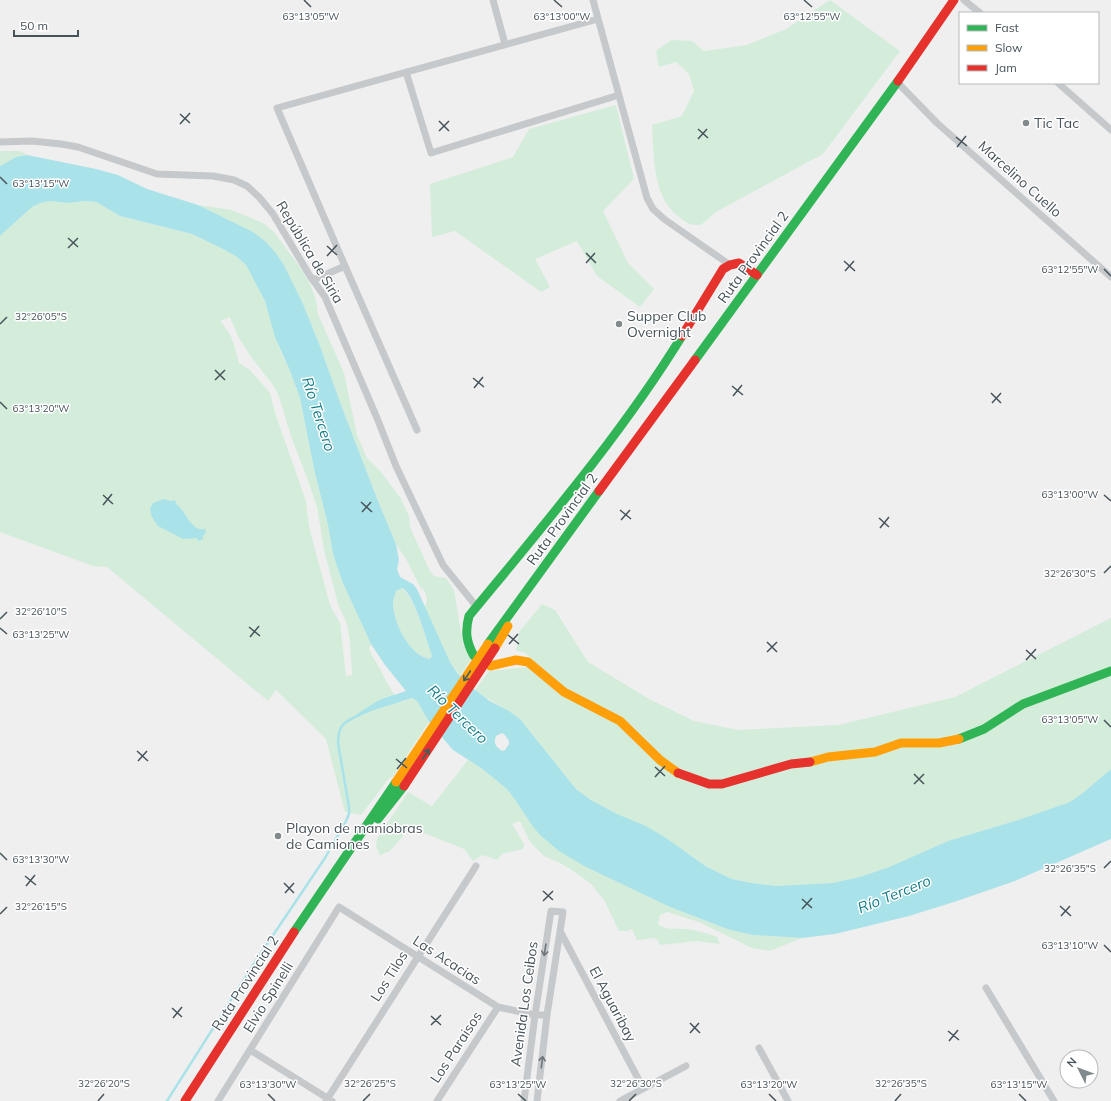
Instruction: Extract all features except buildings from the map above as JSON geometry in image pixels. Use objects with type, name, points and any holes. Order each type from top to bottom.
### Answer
[{"type":"main road","name":"Ruta Provincial 2","points":[[185,1101],[275,960],[329,880],[400,784],[492,646],[529,587],[897,82],[954,0]]},
{"type":"main road","points":[[474,656],[467,645],[465,628],[469,616],[572,490],[648,388],[723,269],[730,265],[739,263],[757,275]]},
{"type":"main road","points":[[490,666],[516,660],[528,662],[564,692],[620,721],[660,760],[677,772],[709,784],[722,784],[791,764],[806,763],[828,757],[876,752],[901,743],[939,743],[960,739],[984,729],[1023,704],[1111,671]]},
{"type":"street","points":[[493,0],[505,44]]},
{"type":"street","points":[[593,0],[647,198],[653,209],[664,219],[730,265]]},
{"type":"street","points":[[964,0],[979,12]]},
{"type":"street","points":[[417,430],[277,108],[598,19]]},
{"type":"street","points":[[406,72],[431,153],[619,96]]},
{"type":"street","name":"Marcelino Cuello","points":[[897,82],[937,123],[1111,277]]},
{"type":"street","points":[[1059,84],[1111,130]]},
{"type":"street","name":"República de Siria","points":[[0,142],[32,141],[61,144],[78,147],[157,174],[214,176],[234,180],[246,186],[259,197],[273,214],[325,297],[396,466],[443,565],[476,606]]},
{"type":"street","points":[[313,280],[345,266]]},
{"type":"street","name":"Los Tilos","points":[[328,1100],[417,956],[476,866]]},
{"type":"street","name":"Las Acacias","points":[[339,907],[498,1007],[535,1015],[547,1014]]},
{"type":"street","name":"Elvio Spinelli","points":[[218,1101],[339,907]]},
{"type":"street","name":"Avenida Los Ceibos","points":[[524,1101],[535,1015],[551,911],[563,912],[547,1014],[537,1101]]},
{"type":"street","name":"El Aguaribay","points":[[560,931],[643,1088]]},
{"type":"street","points":[[986,988],[1054,1101]]},
{"type":"street","name":"Los Paraisos","points":[[437,1101],[498,1007]]},
{"type":"street","points":[[759,1048],[788,1101]]},
{"type":"street","points":[[250,1050],[328,1100]]},
{"type":"street","points":[[620,1101],[686,1066]]},
{"type":"green space","points":[[830,0],[900,51],[823,154],[716,212],[701,225],[689,224],[670,209],[659,187],[654,162],[652,125],[682,116],[694,91],[689,74],[676,62],[659,67],[656,51],[671,40],[692,41],[704,51],[747,45],[786,29]]},
{"type":"green space","points":[[616,105],[634,179],[603,211],[628,263],[654,289],[640,307],[597,276],[577,241],[535,259],[550,287],[541,292],[455,231],[432,237],[430,184],[513,157],[529,129]]},
{"type":"green space","points":[[0,151],[20,151],[27,155],[16,157],[0,166]]},
{"type":"green space","points":[[50,201],[67,203],[86,201],[96,202],[120,216],[192,234],[237,257],[246,265],[265,301],[280,350],[300,398],[333,554],[342,581],[371,644],[369,649],[370,652],[390,687],[402,702],[412,698],[417,701],[429,722],[392,778],[390,777],[361,815],[345,812],[326,739],[276,690],[268,701],[107,567],[93,566],[0,532],[0,236],[32,207],[40,203]],"holes":[[[230,317],[238,336],[278,394],[292,439],[317,507],[324,550],[338,604],[347,624],[350,642],[352,675],[346,676],[340,623],[330,605],[309,527],[306,501],[276,416],[270,393],[250,370],[239,363],[230,335],[220,321]]]},
{"type":"green space","points":[[198,205],[232,210],[263,223],[274,232],[302,270],[310,284],[316,300],[318,314],[344,373],[357,435],[367,458],[381,472],[401,499],[409,516],[410,527],[429,569],[434,576],[446,578],[454,590],[463,644],[472,658],[460,676],[450,662],[425,608],[427,599],[424,590],[420,587],[406,559],[396,544],[341,405],[320,346],[303,304],[284,265],[265,241]]},
{"type":"green space","points":[[401,588],[411,599],[415,608],[432,656],[430,659],[415,652],[399,628],[393,602],[396,591]]},
{"type":"green space","points":[[542,604],[555,610],[588,662],[651,700],[694,721],[738,730],[838,725],[955,697],[1111,618],[1111,769],[1070,802],[1018,820],[948,841],[889,867],[860,877],[832,883],[776,886],[732,879],[707,867],[688,853],[591,800],[576,789],[520,719],[475,690],[489,671],[539,666],[524,652],[516,651],[519,632]]},
{"type":"green space","points":[[468,760],[481,768],[507,789],[531,824],[586,867],[670,907],[730,930],[753,935],[802,938],[770,951],[752,948],[699,922],[667,912],[660,915],[658,924],[668,928],[690,929],[710,934],[717,937],[720,944],[697,941],[660,945],[656,938],[637,940],[632,929],[627,931],[619,931],[604,900],[591,884],[560,863],[544,856],[530,842],[520,821],[512,824],[524,844],[523,849],[502,854],[497,860],[482,855],[473,861],[464,849],[424,833],[417,826],[408,830],[390,851],[380,855],[376,847],[377,839],[408,792],[432,806]]},
{"type":"water","name":"Río Tercero","points":[[27,155],[118,175],[147,189],[198,205],[253,232],[265,241],[275,252],[284,265],[303,304],[320,346],[341,405],[396,544],[399,560],[397,569],[400,577],[413,584],[417,589],[450,662],[458,674],[475,690],[490,701],[509,711],[520,719],[576,789],[591,800],[617,814],[646,826],[707,867],[732,879],[776,886],[832,883],[860,877],[889,867],[948,841],[1018,820],[1070,802],[1111,769],[1111,839],[1015,881],[954,902],[909,916],[835,934],[802,938],[753,935],[730,930],[670,907],[586,867],[559,851],[540,835],[507,789],[481,768],[453,750],[429,722],[417,701],[412,698],[371,711],[358,717],[357,714],[379,700],[406,691],[385,665],[371,644],[342,581],[333,554],[300,398],[275,337],[265,301],[246,265],[237,257],[192,234],[120,216],[96,202],[86,201],[67,203],[50,201],[40,203],[32,207],[0,236],[0,166],[16,157]],"holes":[[[402,588],[407,592],[415,608],[432,656],[430,659],[415,652],[399,628],[393,602],[396,591]],[[502,733],[509,741],[509,744],[505,750],[502,751],[495,743],[496,736]]]},
{"type":"water","points":[[164,499],[171,501],[175,500],[176,504],[180,507],[193,525],[200,529],[205,529],[206,532],[203,539],[198,541],[197,538],[183,539],[158,526],[152,517],[150,509],[153,503]]},
{"type":"waterway","points":[[349,814],[338,737],[343,725],[359,715]]},
{"type":"waterway","points":[[167,1101],[257,959],[325,858],[349,814]]},
{"type":"traffic: fast","points":[[695,360],[898,81]]},
{"type":"traffic: fast","points":[[474,656],[469,646],[467,636],[469,616],[553,514],[607,444],[633,409],[682,336]]},
{"type":"traffic: fast","points":[[488,644],[599,491]]},
{"type":"traffic: fast","points":[[959,739],[984,729],[1023,704],[1111,671]]},
{"type":"traffic: fast","points":[[294,932],[396,782]]},
{"type":"traffic: fast","points":[[378,819],[404,786]]},
{"type":"traffic: slow","points":[[495,648],[508,626]]},
{"type":"traffic: slow","points":[[396,782],[488,644]]},
{"type":"traffic: slow","points":[[490,666],[516,660],[528,662],[564,692],[620,721],[660,760],[678,773]]},
{"type":"traffic: slow","points":[[810,762],[828,757],[875,752],[901,743],[939,743],[959,739]]},
{"type":"traffic: jam","points":[[898,81],[954,0]]},
{"type":"traffic: jam","points":[[682,336],[723,269],[730,265],[739,263],[757,275]]},
{"type":"traffic: jam","points":[[599,491],[695,360]]},
{"type":"traffic: jam","points":[[404,786],[495,648]]},
{"type":"traffic: jam","points":[[678,773],[709,784],[722,784],[791,764],[810,762]]},
{"type":"traffic: jam","points":[[185,1101],[294,932]]},
{"type":"place","name":"Tic Tac","points":[[1026,123]]},
{"type":"place","name":"Supper Club Overnight","points":[[619,324]]},
{"type":"place","name":"Playon de maniobras de Camiones","points":[[278,836]]}]
